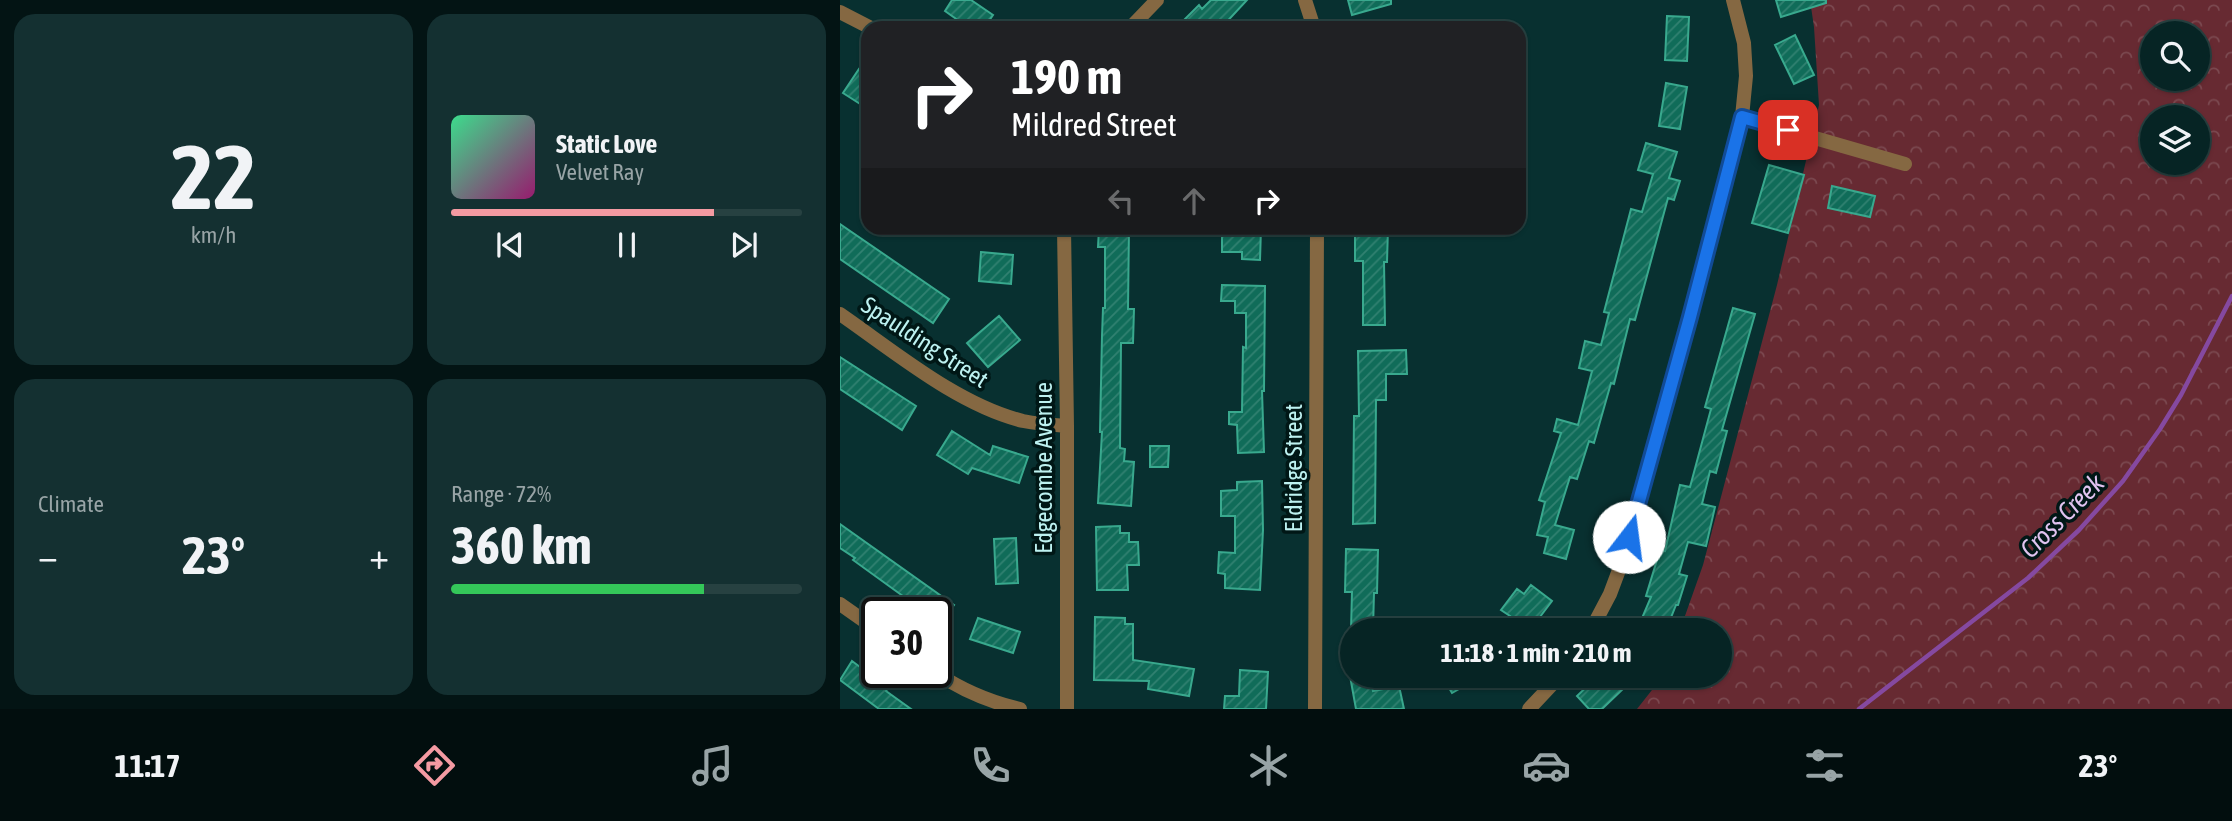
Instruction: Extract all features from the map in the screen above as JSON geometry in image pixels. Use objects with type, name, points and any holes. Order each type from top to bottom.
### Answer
[{"type":"street","points":[[1137,21],[1157,0]]},
{"type":"street","points":[[1304,0],[1312,21]]},
{"type":"street","points":[[1597,618],[1622,562],[1742,117],[1745,54],[1733,0]]},
{"type":"street","points":[[840,12],[861,22]]},
{"type":"street","points":[[1742,117],[1905,164]]},
{"type":"street","name":"Edgecombe Avenue","points":[[1064,235],[1067,709]]},
{"type":"street","name":"Eldridge Street","points":[[1315,709],[1317,235]]},
{"type":"street","name":"Spaulding Street","points":[[840,314],[963,397],[992,411],[1023,421],[1067,426]]},
{"type":"street","points":[[840,604],[861,619]]},
{"type":"street","points":[[952,682],[989,700],[1020,709]]},
{"type":"street","points":[[1529,709],[1549,688]]},
{"type":"green space","points":[[1810,0],[2232,0],[2232,709],[1637,709],[1654,688],[1732,688],[1732,618],[1684,618],[1703,565],[1777,285],[1819,105]]},
{"type":"building","points":[[952,0],[971,0],[993,15],[989,21],[959,21],[945,11]]},
{"type":"building","points":[[1211,0],[1247,0],[1228,21],[1183,21],[1199,5],[1202,9]]},
{"type":"building","points":[[1348,0],[1391,0],[1391,4],[1352,15]]},
{"type":"building","points":[[1776,0],[1826,0],[1826,3],[1781,17]]},
{"type":"building","points":[[1667,16],[1689,17],[1687,61],[1665,60]]},
{"type":"building","points":[[1795,35],[1814,75],[1794,84],[1775,45]]},
{"type":"building","points":[[859,69],[861,70],[861,105],[843,93]]},
{"type":"building","points":[[1666,83],[1687,87],[1680,129],[1659,126]]},
{"type":"building","points":[[1646,143],[1677,152],[1669,178],[1680,181],[1674,200],[1668,198],[1635,320],[1630,319],[1614,384],[1611,383],[1594,443],[1589,441],[1577,479],[1570,477],[1555,525],[1574,530],[1566,559],[1544,553],[1548,537],[1537,535],[1545,502],[1539,500],[1561,433],[1554,431],[1557,419],[1578,425],[1592,371],[1579,368],[1585,341],[1601,345],[1609,313],[1604,312],[1631,209],[1642,212],[1653,174],[1638,170]]},
{"type":"building","points":[[1769,165],[1804,175],[1788,233],[1752,223]]},
{"type":"building","points":[[1832,186],[1875,196],[1870,217],[1828,208]]},
{"type":"building","points":[[840,224],[949,299],[933,323],[840,259]]},
{"type":"building","points":[[1099,235],[1129,235],[1128,309],[1134,309],[1133,343],[1121,343],[1120,448],[1125,449],[1124,461],[1134,462],[1131,506],[1098,503],[1105,247],[1098,247]]},
{"type":"building","points":[[1222,235],[1261,235],[1260,260],[1242,259],[1242,252],[1222,252]]},
{"type":"building","points":[[1355,235],[1388,235],[1387,262],[1384,262],[1385,325],[1363,325],[1363,261],[1355,261]]},
{"type":"building","points":[[981,252],[1013,255],[1011,284],[979,281]]},
{"type":"building","points":[[1222,285],[1265,286],[1262,391],[1264,452],[1238,453],[1237,425],[1229,424],[1229,412],[1242,412],[1246,313],[1235,313],[1235,301],[1221,301]]},
{"type":"building","points":[[1733,308],[1755,314],[1722,430],[1727,431],[1716,473],[1710,471],[1702,504],[1715,507],[1706,546],[1688,542],[1679,574],[1687,576],[1671,618],[1642,618],[1651,597],[1646,596],[1660,550],[1665,551],[1680,485],[1690,487],[1711,409],[1705,407]]},
{"type":"building","points":[[999,316],[1020,340],[988,367],[967,343]]},
{"type":"building","points":[[1406,350],[1407,374],[1386,374],[1386,400],[1376,400],[1375,523],[1353,524],[1354,416],[1359,416],[1358,351]]},
{"type":"building","points":[[840,357],[916,406],[902,430],[840,389]]},
{"type":"building","points":[[952,431],[990,455],[993,446],[1028,457],[1019,483],[972,468],[968,474],[937,455]]},
{"type":"building","points":[[1150,446],[1169,446],[1168,467],[1150,467]]},
{"type":"building","points":[[1262,481],[1260,590],[1225,588],[1225,574],[1218,573],[1219,552],[1235,553],[1235,516],[1221,516],[1221,491],[1237,490],[1237,482]]},
{"type":"building","points":[[840,524],[943,597],[904,597],[840,548]]},
{"type":"building","points":[[1120,526],[1120,533],[1129,533],[1129,542],[1138,542],[1139,565],[1127,565],[1128,590],[1097,590],[1096,527]]},
{"type":"building","points":[[1016,538],[1018,583],[996,584],[994,539]]},
{"type":"building","points":[[1346,549],[1378,550],[1373,618],[1351,618],[1352,592],[1345,592]]},
{"type":"building","points":[[1531,585],[1552,601],[1539,618],[1508,618],[1510,616],[1501,610],[1517,589],[1524,594]]},
{"type":"building","points":[[1095,617],[1125,618],[1125,624],[1133,624],[1133,660],[1194,669],[1189,696],[1148,689],[1149,681],[1094,680]]},
{"type":"building","points":[[978,618],[1020,632],[1013,653],[970,639]]},
{"type":"building","points":[[852,661],[861,668],[861,688],[888,688],[886,691],[911,709],[879,709],[840,680]]},
{"type":"building","points":[[1240,670],[1268,672],[1266,709],[1224,709],[1225,696],[1239,696]]},
{"type":"building","points":[[1352,688],[1372,688],[1373,691],[1399,688],[1404,709],[1356,709]]},
{"type":"building","points":[[1585,688],[1624,688],[1602,709],[1589,709],[1577,696]]},
{"type":"waterway","name":"Cross Creek","points":[[1859,709],[2028,578],[2079,530],[2123,481],[2160,429],[2181,395],[2232,296]]},
{"type":"route","points":[[1629,537],[1742,117],[1788,130]]}]
